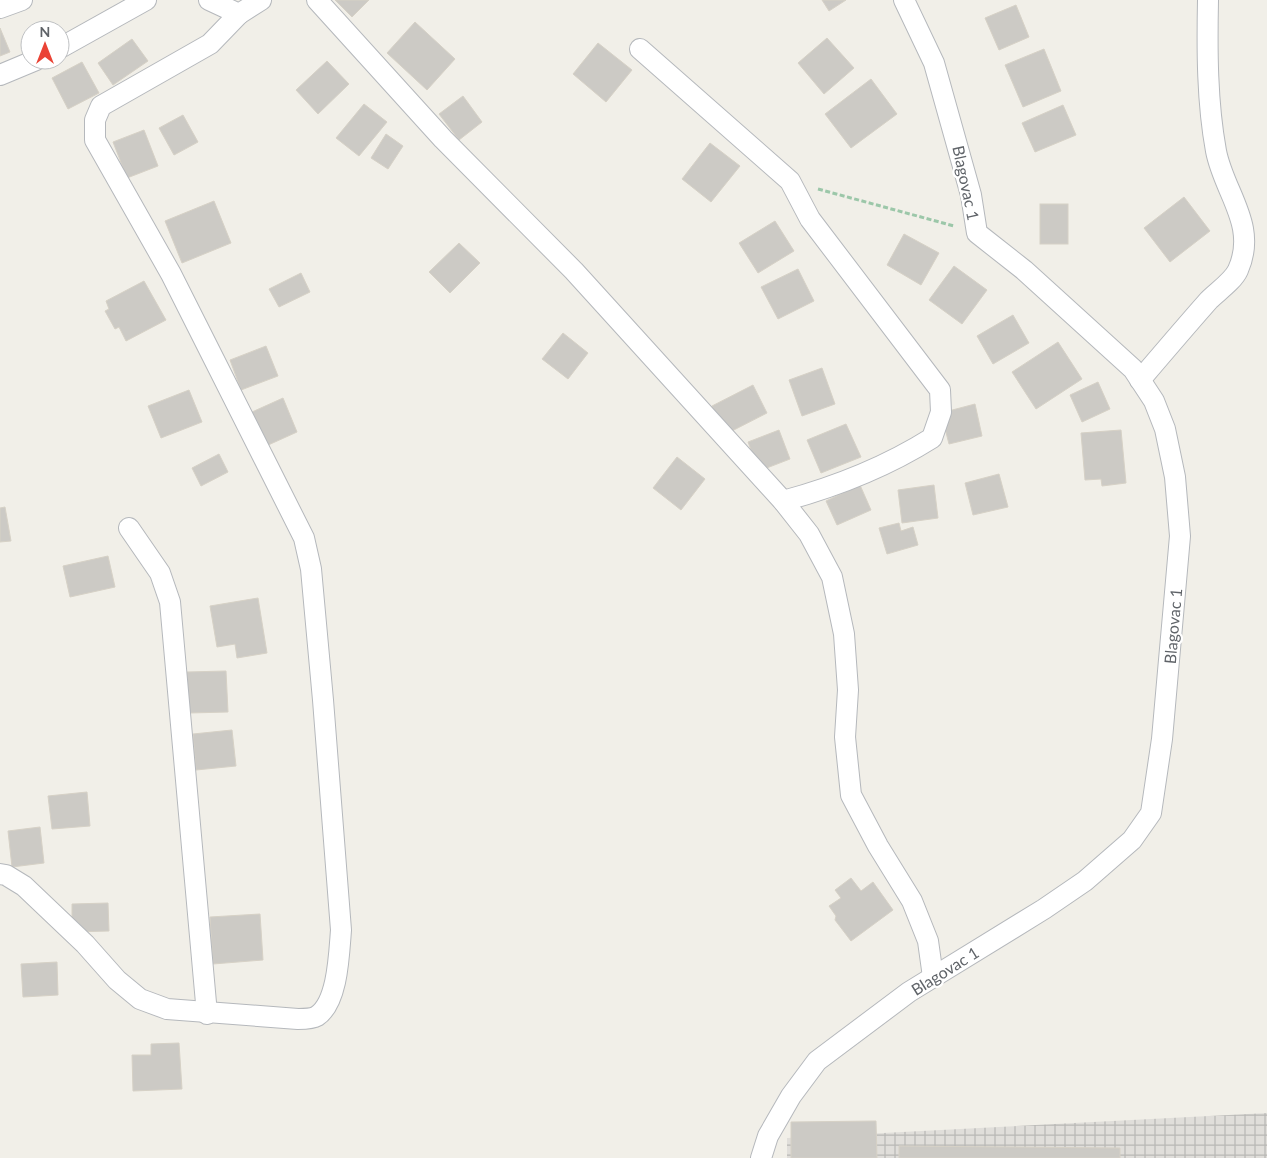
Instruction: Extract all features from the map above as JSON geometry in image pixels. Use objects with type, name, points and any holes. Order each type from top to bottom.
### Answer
[{"type":"street","points":[[0,8],[22,0]]},
{"type":"street","points":[[70,42],[146,0]]},
{"type":"street","points":[[209,0],[238,14]]},
{"type":"street","points":[[0,874],[6,875],[24,886],[86,944],[117,980],[140,999],[167,1009],[207,1014],[298,1020],[316,1017],[328,1005],[338,965],[341,930],[311,568],[304,538],[171,274],[95,140],[95,120],[101,106],[210,44],[238,14],[261,0]]},
{"type":"street","points":[[317,0],[443,139],[574,271],[783,501],[809,534],[832,577],[844,634],[848,690],[845,737],[851,795],[878,846],[912,901],[928,941],[933,977]]},
{"type":"street","name":"Blagovac 1","points":[[761,1158],[768,1136],[791,1096],[817,1061],[909,992],[1044,909],[1085,881],[1132,840],[1151,812],[1162,739],[1180,536],[1175,477],[1165,429],[1154,401],[1133,369],[1024,270],[977,233],[971,195],[937,72],[904,0]]},
{"type":"street","points":[[1140,380],[1210,299],[1237,272],[1244,254],[1243,222],[1216,152],[1209,78],[1208,0]]},
{"type":"street","points":[[640,49],[790,181],[810,220],[940,390],[941,412],[932,438],[884,466],[820,491],[783,501]]},
{"type":"street","points":[[0,75],[20,67]]},
{"type":"street","points":[[129,528],[160,573],[170,602],[207,1014]]},
{"type":"path","points":[[790,181],[977,233]]},
{"type":"shaded area","points":[[1267,1113],[1267,1158],[787,1158],[787,1138]]},
{"type":"building","points":[[335,0],[369,0],[352,17]]},
{"type":"building","points":[[822,0],[846,0],[829,11]]},
{"type":"building","points":[[1016,5],[1029,37],[999,50],[985,18]]},
{"type":"building","points":[[415,22],[455,59],[427,90],[387,53]]},
{"type":"building","points":[[0,28],[10,52],[0,56]]},
{"type":"building","points":[[827,38],[854,68],[824,94],[798,63]]},
{"type":"building","points":[[132,39],[148,61],[113,85],[98,63]]},
{"type":"building","points":[[598,43],[632,70],[606,102],[573,74]]},
{"type":"building","points":[[1044,49],[1061,91],[1023,107],[1005,65]]},
{"type":"building","points":[[327,61],[349,84],[318,114],[296,90]]},
{"type":"building","points":[[82,62],[99,93],[68,109],[52,78]]},
{"type":"building","points":[[871,79],[897,114],[851,148],[825,114]]},
{"type":"building","points":[[463,96],[482,122],[459,140],[439,114]]},
{"type":"building","points":[[364,104],[387,122],[359,156],[336,138]]},
{"type":"building","points":[[1063,105],[1076,135],[1035,152],[1022,123]]},
{"type":"building","points":[[183,115],[198,142],[174,155],[159,128]]},
{"type":"building","points":[[144,130],[158,166],[127,178],[113,142]]},
{"type":"building","points":[[386,134],[403,146],[388,169],[371,158]]},
{"type":"building","points":[[710,143],[740,166],[711,202],[682,179]]},
{"type":"building","points":[[1184,197],[1210,231],[1170,262],[1144,228]]},
{"type":"building","points":[[214,201],[231,243],[182,263],[165,221]]},
{"type":"building","points":[[1040,204],[1068,204],[1068,244],[1040,244]]},
{"type":"building","points":[[775,221],[794,251],[758,273],[739,243]]},
{"type":"building","points":[[904,234],[939,253],[921,285],[887,265]]},
{"type":"building","points":[[459,243],[480,263],[450,293],[429,272]]},
{"type":"building","points":[[954,266],[987,290],[962,324],[929,300]]},
{"type":"building","points":[[798,269],[814,301],[778,319],[761,287]]},
{"type":"building","points":[[301,273],[310,292],[279,307],[269,289]]},
{"type":"building","points":[[144,281],[166,320],[126,341],[119,327],[115,329],[105,311],[109,309],[106,301]]},
{"type":"building","points":[[1013,315],[1029,343],[993,364],[977,336]]},
{"type":"building","points":[[563,333],[588,353],[568,379],[542,359]]},
{"type":"building","points":[[1058,342],[1082,379],[1036,409],[1012,372]]},
{"type":"building","points":[[266,346],[278,376],[241,390],[230,360]]},
{"type":"building","points":[[822,368],[835,404],[802,416],[789,380]]},
{"type":"building","points":[[1098,382],[1110,409],[1082,422],[1070,395]]},
{"type":"building","points":[[753,385],[767,413],[726,434],[712,406]]},
{"type":"building","points":[[189,390],[202,422],[161,438],[148,406]]},
{"type":"building","points":[[283,398],[297,432],[266,446],[252,412]]},
{"type":"building","points":[[975,404],[982,436],[949,444],[941,413]]},
{"type":"building","points":[[846,424],[861,457],[821,473],[807,440]]},
{"type":"building","points":[[779,430],[790,459],[759,471],[748,442]]},
{"type":"building","points":[[1121,430],[1126,483],[1102,486],[1101,479],[1085,480],[1081,433]]},
{"type":"building","points":[[219,454],[228,472],[201,486],[192,468]]},
{"type":"building","points":[[677,457],[705,479],[681,510],[653,488]]},
{"type":"building","points":[[999,474],[1008,507],[973,515],[965,483]]},
{"type":"building","points":[[860,485],[871,510],[837,525],[826,501]]},
{"type":"building","points":[[934,485],[938,518],[902,523],[898,490]]},
{"type":"building","points":[[5,507],[11,541],[0,542],[0,508]]},
{"type":"building","points":[[899,523],[901,531],[913,527],[918,545],[887,554],[879,528]]},
{"type":"building","points":[[108,556],[115,587],[70,597],[63,566]]},
{"type":"building","points":[[258,598],[267,653],[237,658],[235,644],[217,647],[210,606]]},
{"type":"building","points":[[226,671],[228,712],[189,713],[187,672]]},
{"type":"building","points":[[232,730],[236,766],[196,770],[193,734]]},
{"type":"building","points":[[87,792],[90,826],[52,829],[48,796]]},
{"type":"building","points":[[40,827],[44,863],[12,867],[8,831]]},
{"type":"building","points":[[851,878],[861,891],[873,882],[893,910],[851,941],[835,920],[836,916],[829,906],[841,898],[835,890]]},
{"type":"building","points":[[108,903],[109,931],[72,932],[72,904]]},
{"type":"building","points":[[260,914],[263,960],[213,964],[210,917]]},
{"type":"building","points":[[57,962],[58,995],[23,997],[21,964]]},
{"type":"building","points":[[179,1043],[182,1089],[133,1091],[132,1055],[151,1055],[151,1044]]},
{"type":"building","points":[[876,1121],[877,1158],[791,1158],[791,1122]]},
{"type":"building","points":[[899,1146],[1120,1148],[1120,1158],[899,1158]]}]
